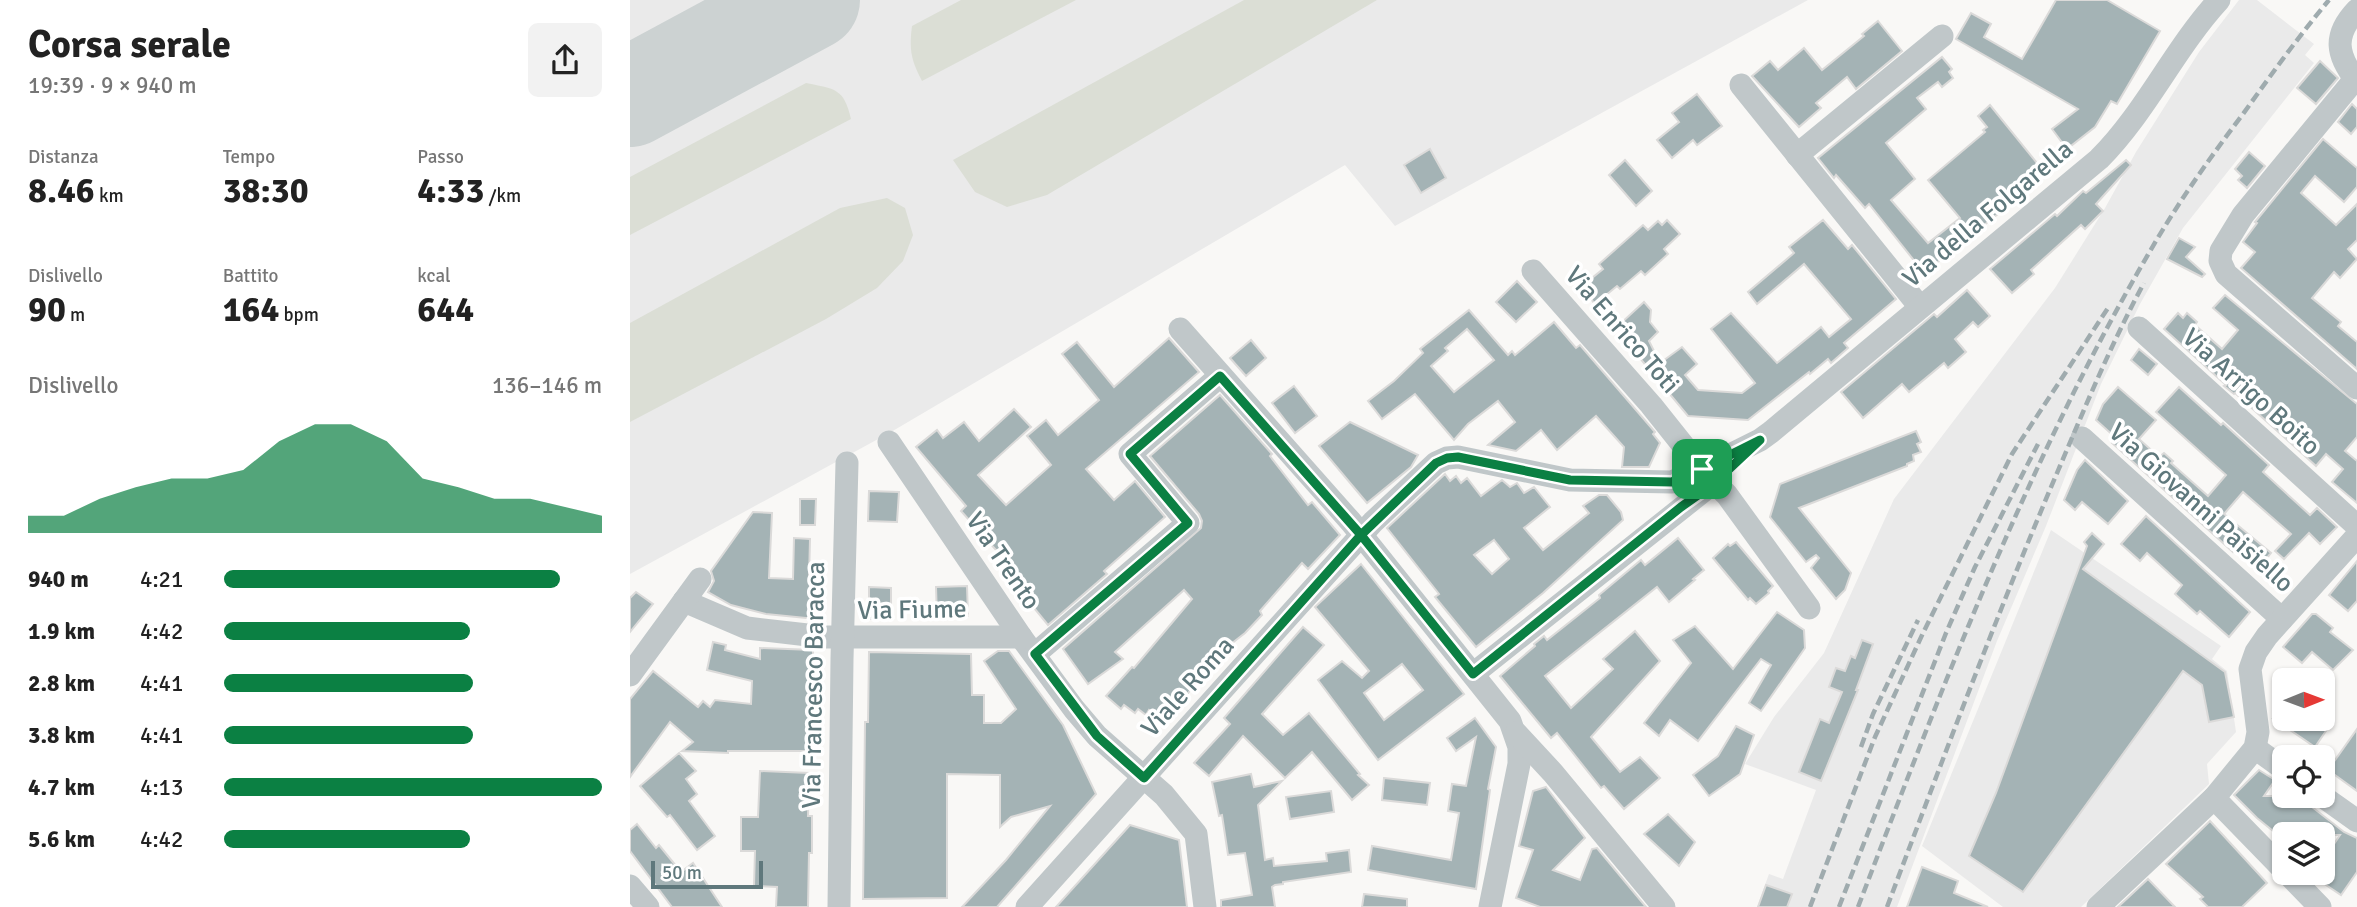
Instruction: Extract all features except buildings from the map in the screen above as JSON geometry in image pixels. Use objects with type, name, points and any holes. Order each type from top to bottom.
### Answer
[{"type":"street","name":"Via della Folgarella","points":[[1706,477],[1760,440],[2110,148],[2131,122],[2185,41],[2219,0]]},
{"type":"street","points":[[2357,10],[2343,29],[2340,48],[2344,62],[2356,80],[2249,206],[2222,247],[2220,261],[2226,274],[2357,388]]},
{"type":"street","points":[[1797,155],[1942,36]]},
{"type":"street","points":[[1741,85],[1920,307]]},
{"type":"street","name":"Via Enrico Toti","points":[[1533,271],[1668,426],[1706,477],[1727,495],[1809,608]]},
{"type":"street","name":"Via Arrigo Boito","points":[[2139,328],[2357,526]]},
{"type":"street","points":[[1180,329],[1361,535],[1510,721],[1519,747],[1516,785],[1490,907]]},
{"type":"street","points":[[1028,645],[1188,523],[1130,454],[1220,376]]},
{"type":"street","name":"Via Giovanni Paisiello","points":[[2082,438],[2282,619]]},
{"type":"street","name":"Via Trento","points":[[889,442],[1074,709],[1097,736],[1164,795],[1196,834],[1205,907]]},
{"type":"street","name":"Viale Roma","points":[[1027,907],[1361,535],[1436,463],[1458,457],[1570,480],[1672,482]]},
{"type":"street","name":"Via Francesco Baracca","points":[[839,907],[847,463]]},
{"type":"street","points":[[1473,674],[1684,505],[1706,477]]},
{"type":"street","points":[[1672,482],[1706,477]]},
{"type":"street","points":[[1672,482],[1682,490],[1684,505]]},
{"type":"street","points":[[2098,907],[2214,798],[2255,748],[2258,732],[2250,669],[2258,648],[2357,536]]},
{"type":"street","points":[[630,675],[700,579]]},
{"type":"street","name":"Via Fiume","points":[[684,601],[747,628],[842,639],[1028,645]]},
{"type":"street","points":[[1516,733],[1553,773],[1664,907]]},
{"type":"street","points":[[2255,748],[2272,760]]},
{"type":"street","points":[[1516,785],[1528,777],[1553,773]]},
{"type":"street","points":[[2214,798],[2272,858]]},
{"type":"street","points":[[2335,805],[2357,821]]},
{"type":"street","points":[[2298,885],[2319,907]]},
{"type":"street","points":[[630,886],[648,907]]},
{"type":"shaded area","points":[[630,0],[1808,0],[1395,226],[1345,165],[891,432],[630,574]]},
{"type":"shaded area","points":[[961,0],[1076,0],[922,81],[912,55],[912,26]]},
{"type":"shaded area","points":[[1244,0],[1377,0],[1047,195],[1007,207],[975,192],[953,160]]},
{"type":"shaded area","points":[[2239,0],[2257,0],[2314,44],[2305,55],[2314,63],[2183,228],[2140,304],[2101,384],[2046,526],[1997,641],[1897,907],[1757,907],[1769,874],[1783,879],[1816,790],[1745,764],[1774,717],[1824,653],[1894,499],[2055,288],[2199,52]]},
{"type":"shaded area","points":[[806,83],[837,92],[845,101],[851,119],[630,235],[630,177]]},
{"type":"shaded area","points":[[887,198],[905,208],[913,235],[903,261],[877,288],[826,319],[630,422],[630,323],[840,208]]},
{"type":"shaded area","points":[[2051,530],[2221,646],[2212,659],[2227,671],[2236,732],[2207,764],[2209,784],[2081,907],[2003,907],[1922,846]]},
{"type":"runway","points":[[630,97],[810,0]]},
{"type":"railway","points":[[1858,907],[1993,567],[2069,401],[2111,320],[2187,192],[2329,0]]},
{"type":"railway","points":[[1887,907],[1971,685],[2037,521],[2100,374],[2144,283]]},
{"type":"railway","points":[[1810,907],[1875,737],[1923,633],[2012,454],[2108,308]]},
{"type":"railway","points":[[1839,907],[1946,633],[1975,567],[2038,444]]},
{"type":"railway","points":[[1861,747],[1873,714],[1918,620]]},
{"type":"route","points":[[1702,469],[1672,482],[1570,480],[1458,457],[1447,458],[1436,463],[1361,535],[1220,376],[1130,454],[1188,523],[1035,654],[1097,736],[1144,778],[1361,535],[1473,674],[1712,485],[1760,440],[1702,469]]}]
